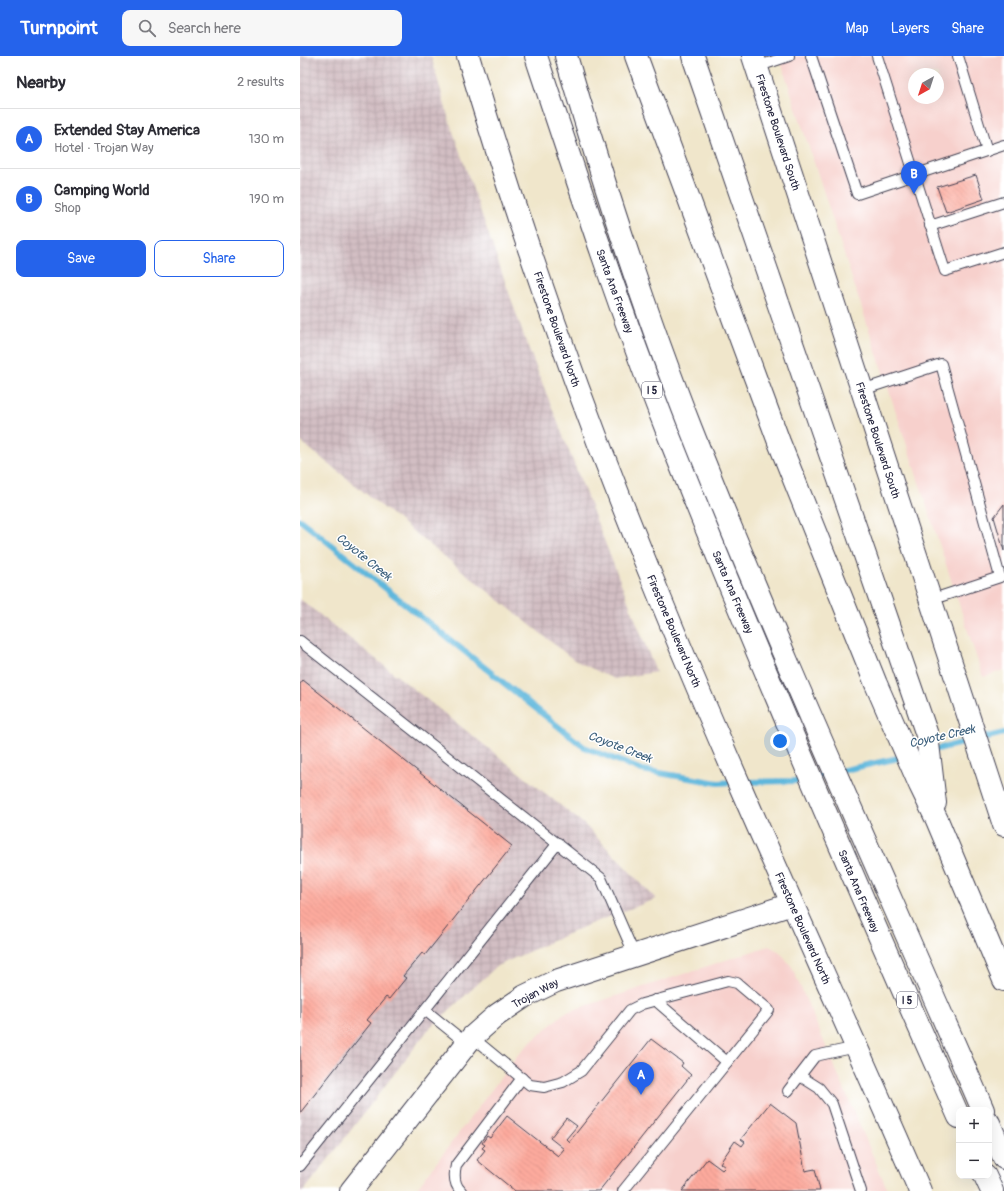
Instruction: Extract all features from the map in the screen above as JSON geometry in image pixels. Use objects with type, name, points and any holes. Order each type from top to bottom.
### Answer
[{"type":"main road","name":"Firestone Boulevard North","points":[[468,56],[517,214],[572,372],[654,582],[777,871],[857,1047],[920,1191]]},
{"type":"main road","name":"Santa Ana Freeway","points":[[536,56],[597,240],[668,434],[856,883],[956,1111]]},
{"type":"main road","points":[[566,56],[630,260],[690,427],[739,549],[807,708],[982,1107]]},
{"type":"main road","points":[[636,56],[779,442],[876,684],[920,786],[937,820],[1004,980]]},
{"type":"main road","points":[[693,56],[908,684],[927,735],[937,820]]},
{"type":"main road","name":"Firestone Boulevard South","points":[[754,61],[966,713],[1004,824]]},
{"type":"main road","name":"Trojan Way","points":[[351,1191],[469,1040],[497,1015],[525,996],[556,981],[792,904]]},
{"type":"main road","points":[[992,1130],[1004,1158]]},
{"type":"main road","points":[[986,1179],[992,1191]]},
{"type":"lane","points":[[754,61],[789,56]]},
{"type":"lane","points":[[812,56],[857,194],[1004,145]]},
{"type":"lane","points":[[877,56],[945,271],[1004,252]]},
{"type":"lane","points":[[958,56],[987,151]]},
{"type":"lane","points":[[930,226],[1004,202]]},
{"type":"lane","points":[[862,390],[941,364],[1000,577],[930,600]]},
{"type":"lane","points":[[300,641],[601,878],[635,956]]},
{"type":"lane","points":[[300,1166],[558,843]]},
{"type":"lane","points":[[425,1010],[530,1085],[544,1087],[569,1078],[581,1071],[630,1010],[642,1004],[728,981],[737,983],[769,1010],[623,1191]]},
{"type":"lane","points":[[655,1000],[727,1062]]},
{"type":"lane","points":[[788,1090],[815,1056],[857,1047]]},
{"type":"lane","points":[[800,1076],[819,1088],[832,1104],[861,1191]]},
{"type":"lane","points":[[461,1191],[458,1189],[454,1176],[456,1165],[522,1078]]},
{"type":"shaded area","points":[[300,56],[431,56],[450,123],[525,339],[656,672],[614,679],[574,660],[300,441]]},
{"type":"shaded area","points":[[779,56],[1004,56],[1004,670],[983,677]]},
{"type":"shaded area","points":[[300,599],[584,824],[656,899],[590,924],[497,966],[428,1030],[304,1191],[300,1191]]},
{"type":"shaded area","points":[[769,946],[780,952],[792,967],[888,1191],[415,1191],[520,1052],[564,1013]]},
{"type":"building","points":[[976,175],[984,199],[946,212],[937,187]]},
{"type":"building","points":[[1004,504],[1004,551],[994,517]]},
{"type":"building","points":[[303,680],[512,846],[425,955],[422,953],[403,976],[406,978],[389,999],[386,997],[367,1020],[371,1023],[300,1113],[300,684]]},
{"type":"building","points":[[651,1039],[683,1063],[681,1066],[691,1075],[599,1191],[515,1191],[477,1160],[485,1150],[482,1148],[485,1145],[482,1143],[487,1136],[490,1138],[507,1116],[558,1156],[564,1149],[550,1138],[566,1118],[577,1126],[566,1139],[569,1142]]},
{"type":"building","points":[[770,1103],[796,1123],[805,1171],[815,1169],[820,1191],[682,1191],[707,1159],[722,1170],[725,1167],[720,1163],[735,1141],[742,1146],[745,1142],[741,1139]]},
{"type":"waterway","name":"Coyote Creek","points":[[300,520],[584,747],[642,770],[718,783],[734,782]]},
{"type":"waterway","name":"Coyote Creek","points":[[933,750],[1004,733]]},
{"type":"waterway","name":"Coyote Creek","points":[[840,771],[903,757]]},
{"type":"waterway","name":"Coyote Creek","points":[[743,782],[797,781],[831,773]]},
{"type":"place","name":"Camping World","points":[[914,194]]},
{"type":"place","name":"Extended Stay America","points":[[641,1095]]}]
